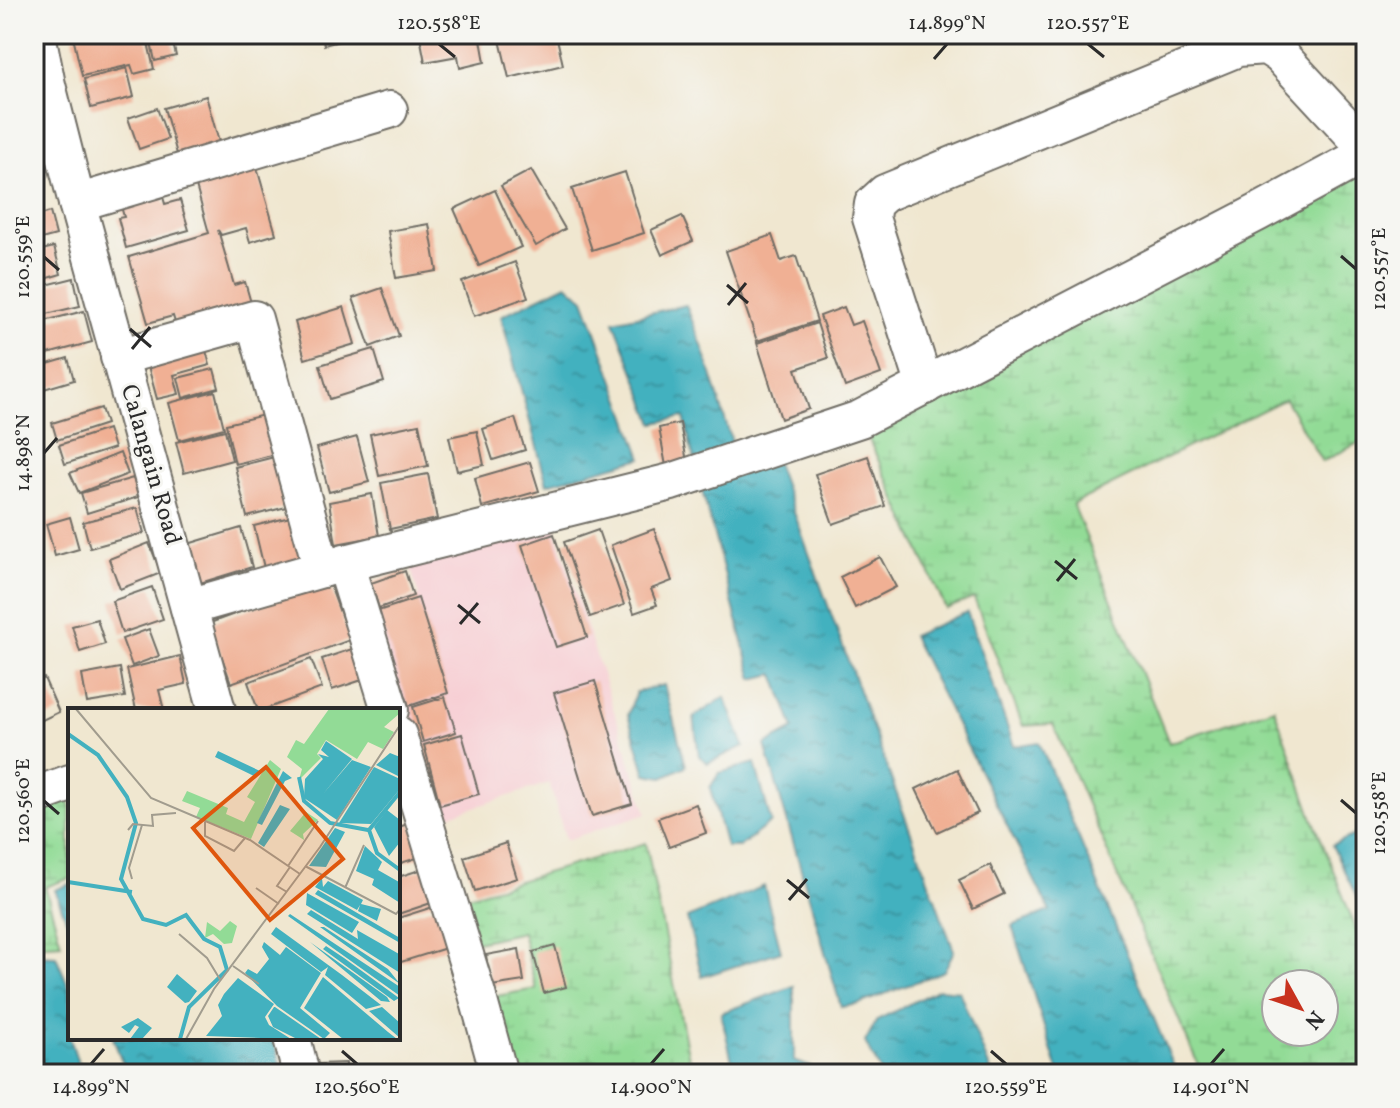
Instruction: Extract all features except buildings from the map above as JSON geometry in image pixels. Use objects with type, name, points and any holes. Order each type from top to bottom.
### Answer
[{"type":"street","name":"Calangain Road","points":[[37,34],[77,203],[216,708]]},
{"type":"street","points":[[189,607],[480,528],[671,482],[860,419],[925,386],[1230,228],[1366,151],[1280,55],[1266,46],[1238,48],[885,193],[873,204],[871,218],[925,386]]},
{"type":"street","points":[[77,203],[389,110]]},
{"type":"street","points":[[119,357],[254,319],[334,566],[389,708]]},
{"type":"street","points":[[400,742],[499,1074]]},
{"type":"street","points":[[34,796],[68,784]]},
{"type":"street","points":[[292,1040],[301,1074]]},
{"type":"shaded area","points":[[553,522],[647,813],[566,840],[549,783],[432,821],[375,611],[419,596],[408,560]]},
{"type":"green space","points":[[1366,165],[1366,439],[1322,462],[1285,399],[1073,504],[1169,743],[1274,708],[1366,955],[1366,1074],[1202,1074],[1053,724],[1023,726],[974,598],[946,609],[866,433]]},
{"type":"green space","points":[[68,793],[68,879],[45,887],[61,943],[34,945],[34,804]]},
{"type":"green space","points":[[646,843],[692,1074],[507,1074],[485,998],[536,989],[522,932],[472,943],[455,900]]},
{"type":"water","points":[[567,284],[584,299],[642,458],[547,484],[501,316]]},
{"type":"water","points":[[686,305],[704,351],[735,452],[695,464],[684,417],[654,423],[614,321]]},
{"type":"water","points":[[776,463],[954,951],[944,971],[859,1004],[841,1007],[765,745],[794,729],[774,674],[753,679],[701,487]]},
{"type":"water","points":[[967,612],[1014,746],[1039,742],[1177,1074],[1059,1074],[1012,926],[1050,911],[912,636]]},
{"type":"water","points":[[664,685],[686,766],[663,777],[646,774],[628,715],[636,692]]},
{"type":"water","points":[[725,697],[744,746],[708,763],[699,756],[694,717]]},
{"type":"water","points":[[755,763],[771,822],[739,847],[726,847],[710,788],[719,773]]},
{"type":"water","points":[[1366,830],[1366,912],[1364,913],[1332,845]]},
{"type":"water","points":[[68,885],[68,924],[55,890]]},
{"type":"water","points":[[764,886],[781,951],[702,977],[687,918]]},
{"type":"water","points":[[34,955],[56,956],[68,985],[68,1040],[71,1040],[78,1063],[101,1066],[104,1074],[34,1074]]},
{"type":"water","points":[[794,986],[794,1061],[829,1074],[735,1074],[721,1013]]},
{"type":"water","points":[[939,989],[959,991],[992,1074],[882,1074],[865,1042],[877,1020]]},
{"type":"water","points":[[114,1040],[274,1040],[283,1074],[127,1074]]}]
